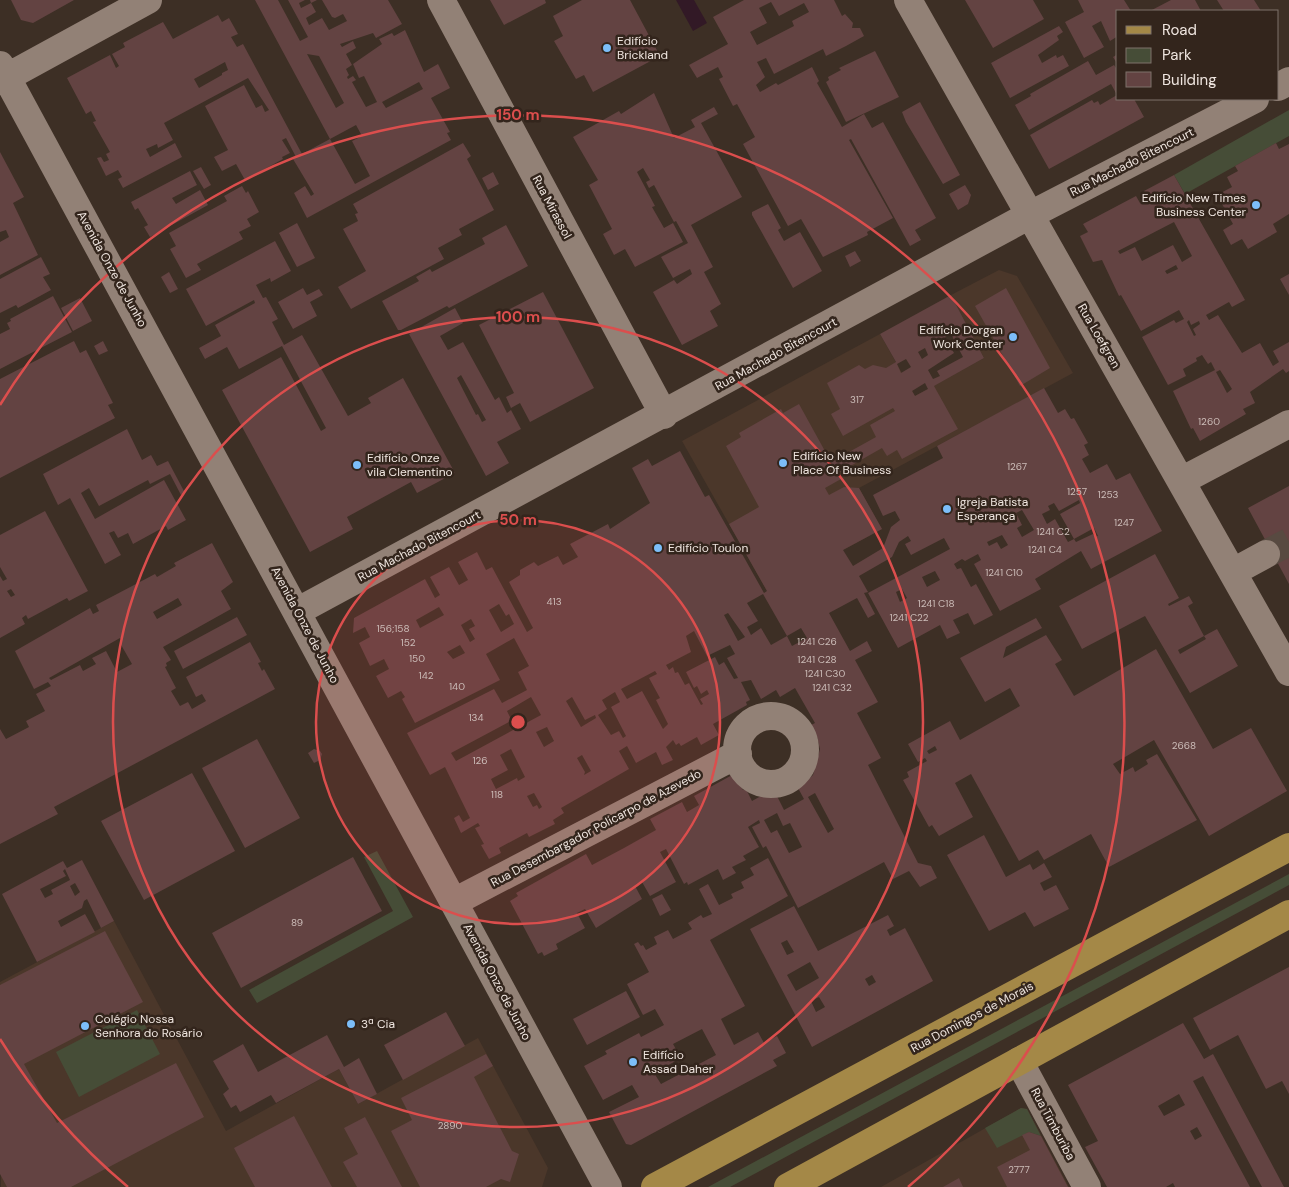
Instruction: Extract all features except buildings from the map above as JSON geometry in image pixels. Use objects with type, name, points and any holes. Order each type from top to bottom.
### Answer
[{"type":"main road","name":"Rua Domingos de Morais","points":[[655,1187],[1289,847]]},
{"type":"main road","points":[[788,1187],[1289,914]]},
{"type":"street","points":[[2,74],[148,0]]},
{"type":"street","name":"Rua Mirassol","points":[[440,0],[664,414]]},
{"type":"street","name":"Rua Loefgren","points":[[908,0],[1289,672]]},
{"type":"street","name":"Avenida Onze de Junho","points":[[2,74],[298,611],[608,1187]]},
{"type":"street","name":"Rua Machado Bitencourt","points":[[298,611],[1030,215],[1253,100]]},
{"type":"street","points":[[1181,481],[1289,424]]},
{"type":"street","points":[[1233,572],[1266,554]]},
{"type":"street","name":"Rua Desembargador Policarpo de Azevedo","points":[[454,902],[738,754]]},
{"type":"street","name":"Rua Timburiba","points":[[1019,1061],[1086,1187]]},
{"type":"shaded area","points":[[676,0],[694,0],[707,23],[693,31]]},
{"type":"shaded area","points":[[999,270],[1017,276],[1073,373],[859,488],[882,529],[767,591],[682,441],[880,334],[915,396],[984,358],[951,295]]},
{"type":"shaded area","name":"Colégio Nossa Senhora do Rosário","points":[[114,921],[226,1131],[339,1069],[358,1104],[478,1038],[548,1168],[542,1187],[1,1187],[0,982]]},
{"type":"shaded area","points":[[1021,1108],[1027,1109],[1069,1187],[881,1187]]},
{"type":"green space","points":[[1289,110],[1289,136],[1185,194],[1174,175]]},
{"type":"green space","points":[[377,851],[413,917],[257,1003],[249,990],[393,911],[364,857]]},
{"type":"green space","points":[[1289,874],[1289,885],[730,1187],[708,1187]]},
{"type":"green space","points":[[137,1010],[160,1054],[79,1097],[56,1052]]},
{"type":"green space","points":[[1021,1108],[1027,1109],[1041,1136],[1029,1132],[997,1148],[985,1128]]},
{"type":"tunnel","points":[[1266,554],[1289,542]]},
{"type":"place","name":"Edifício Brickland","points":[[607,48]]},
{"type":"place","name":"Edifício New Times Business Center","points":[[1256,205]]},
{"type":"place","name":"Edifício Dorgan Work Center","points":[[1013,337]]},
{"type":"place","name":"Edifício New Place Of Business","points":[[783,463]]},
{"type":"place","name":"Edifício Onze vila Clementino","points":[[357,465]]},
{"type":"place","name":"Igreja Batista Esperança","points":[[947,509]]},
{"type":"place","name":"Edifício Toulon","points":[[658,548]]},
{"type":"place","name":"3ª Cia","points":[[351,1024]]},
{"type":"place","name":"Colégio Nossa Senhora do Rosário","points":[[85,1026]]},
{"type":"place","name":"Edifício Assad Daher","points":[[633,1062]]}]
